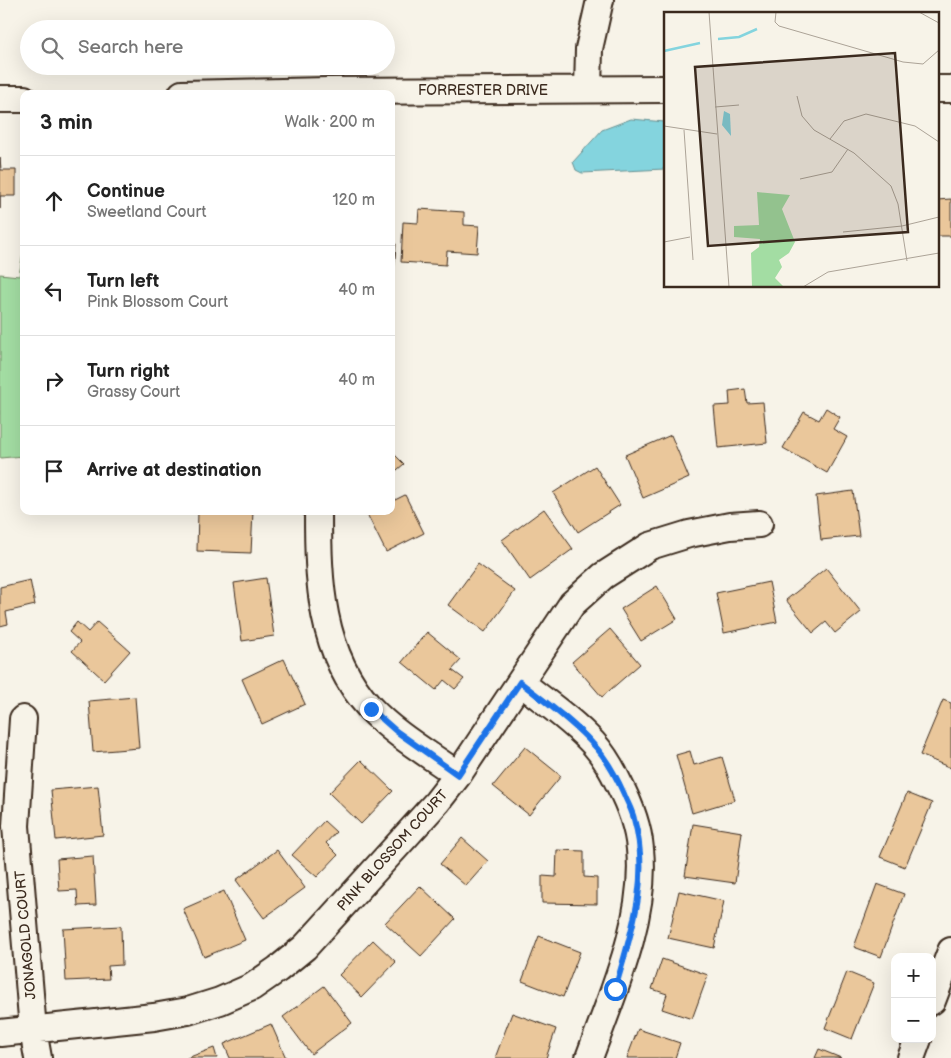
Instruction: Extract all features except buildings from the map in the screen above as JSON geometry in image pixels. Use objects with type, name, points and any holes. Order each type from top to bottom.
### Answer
[{"type":"street","points":[[588,89],[589,49],[600,0]]},
{"type":"street","name":"FORRESTER DRIVE","points":[[327,90],[664,89]]},
{"type":"street","points":[[938,89],[951,89]]},
{"type":"street","points":[[0,99],[20,98]]},
{"type":"street","points":[[318,515],[322,606],[332,645],[348,679],[371,709],[396,731],[458,775]]},
{"type":"street","name":"PINK BLOSSOM COURT","points":[[0,1033],[154,1017],[188,1011],[220,1001],[252,987],[305,947],[438,802],[572,604],[603,576],[650,546],[689,534],[730,526],[759,524]]},
{"type":"street","points":[[520,682],[573,724],[593,743],[610,765],[634,818],[640,849],[640,883],[635,919],[615,989],[588,1058]]},
{"type":"street","name":"JONAGOLD COURT","points":[[23,719],[16,826],[33,1030],[38,1058]]},
{"type":"street","points":[[933,998],[951,951]]},
{"type":"street","points":[[911,1058],[917,1043]]},
{"type":"green space","points":[[20,270],[20,456],[0,458],[0,274],[19,276]]},
{"type":"water","points":[[631,119],[664,122],[664,169],[582,173],[576,170],[573,162],[602,130]]},
{"type":"route","points":[[371,709],[396,731],[458,775],[520,682],[573,724],[593,743],[610,765],[622,790],[634,818],[640,849],[640,883],[635,919],[615,989]]}]
